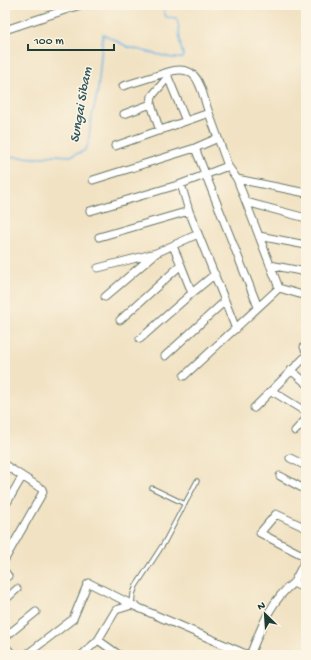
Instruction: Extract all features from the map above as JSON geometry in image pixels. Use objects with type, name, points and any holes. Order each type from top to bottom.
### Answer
[{"type":"street","points":[[5,30],[80,5]]},
{"type":"street","points":[[123,86],[168,74],[177,69],[187,69],[192,72],[196,78],[228,166],[237,179],[279,288]]},
{"type":"street","points":[[160,131],[151,104],[152,96],[168,74]]},
{"type":"street","points":[[168,74],[186,122]]},
{"type":"street","points":[[124,114],[151,104]]},
{"type":"street","points":[[115,146],[209,113]]},
{"type":"street","points":[[92,180],[195,148],[218,138]]},
{"type":"street","points":[[195,148],[258,307]]},
{"type":"street","points":[[90,211],[181,184],[228,166]]},
{"type":"street","points":[[237,179],[306,193]]},
{"type":"street","points":[[181,184],[188,211],[215,274],[236,329]]},
{"type":"street","points":[[246,202],[306,218]]},
{"type":"street","points":[[99,237],[188,211]]},
{"type":"street","points":[[98,268],[156,253],[198,234]]},
{"type":"street","points":[[259,236],[306,245]]},
{"type":"street","points":[[173,246],[192,293]]},
{"type":"street","points":[[105,297],[156,253]]},
{"type":"street","points":[[120,320],[181,265]]},
{"type":"street","points":[[270,265],[306,272]]},
{"type":"street","points":[[140,339],[215,274]]},
{"type":"street","points":[[184,376],[279,288]]},
{"type":"street","points":[[279,288],[306,296]]},
{"type":"street","points":[[165,356],[225,301]]},
{"type":"street","points":[[306,344],[304,347],[306,351]]},
{"type":"street","points":[[254,408],[306,356]]},
{"type":"street","points":[[291,370],[306,383]]},
{"type":"street","points":[[272,391],[306,412]]},
{"type":"street","points":[[295,431],[306,419]]},
{"type":"street","points":[[290,458],[306,466]]},
{"type":"street","points":[[5,465],[42,489],[43,492],[5,558]]},
{"type":"street","points":[[280,476],[306,490]]},
{"type":"street","points":[[5,506],[22,477]]},
{"type":"street","points":[[26,655],[73,619],[89,583],[132,605],[249,655],[268,610],[294,582],[306,558],[260,533],[276,514],[306,528]]},
{"type":"street","points":[[5,572],[8,576],[5,578]]},
{"type":"street","points":[[294,582],[295,584],[306,589]]},
{"type":"street","points":[[5,600],[17,589]]},
{"type":"street","points":[[82,655],[98,640],[116,610],[132,605]]},
{"type":"street","points":[[5,637],[36,612]]},
{"type":"street","points":[[98,640],[119,655]]},
{"type":"street","points":[[5,646],[13,655]]},
{"type":"lane","points":[[132,605],[132,594],[136,586],[158,553],[197,481]]},
{"type":"lane","points":[[152,488],[185,504]]},
{"type":"waterway","name":"Sungai Sibam","points":[[5,156],[37,158],[54,155],[71,156],[84,151],[88,145],[91,121],[98,90],[103,34],[128,47],[172,58],[182,58],[183,54],[180,44],[178,22],[176,18],[166,17],[162,5]]}]
